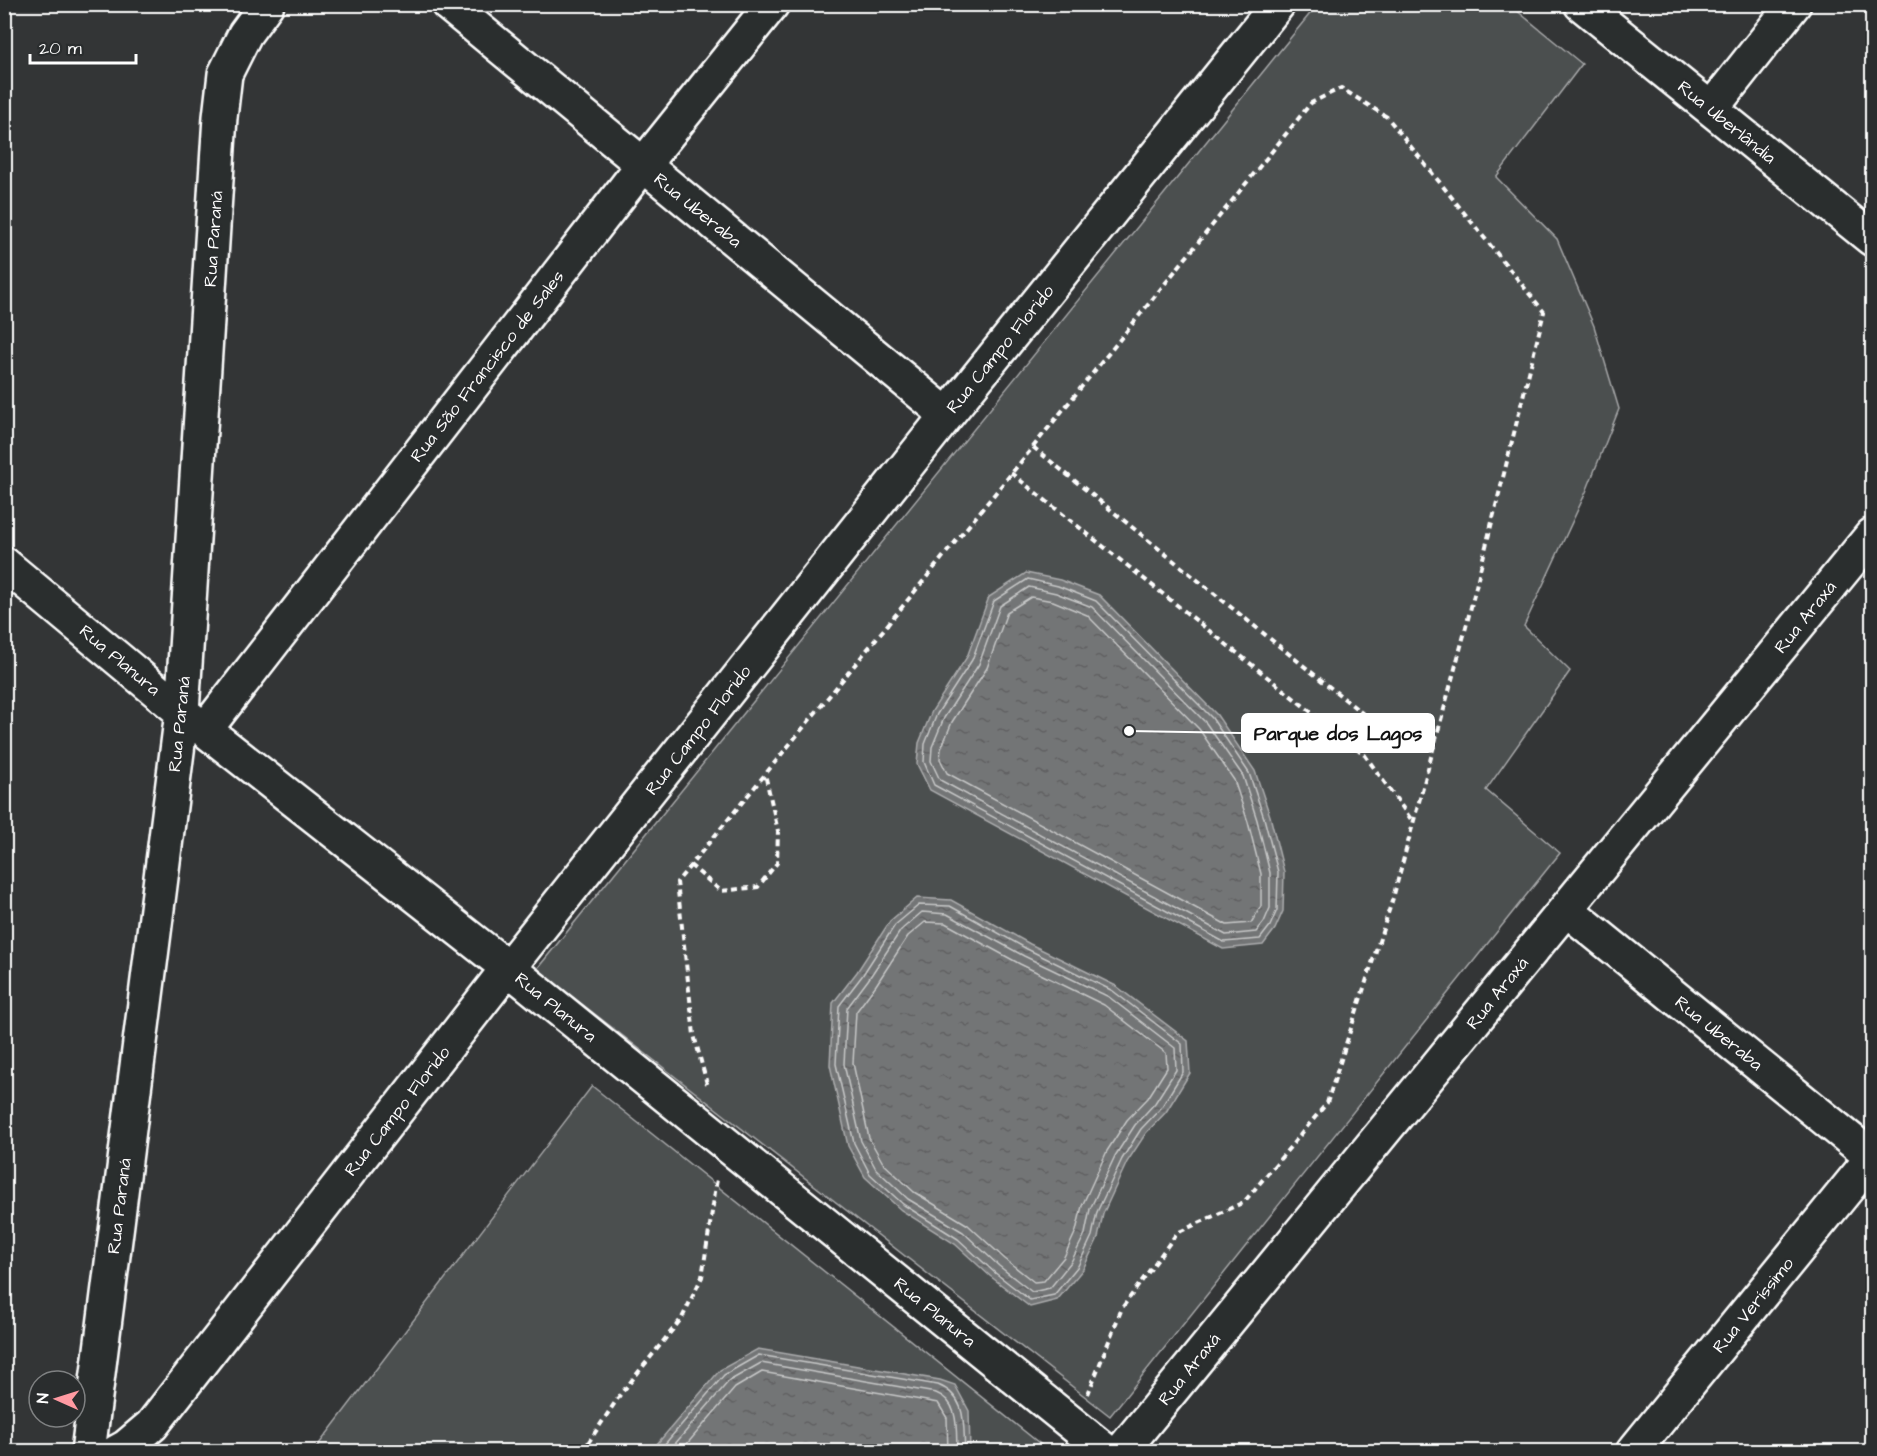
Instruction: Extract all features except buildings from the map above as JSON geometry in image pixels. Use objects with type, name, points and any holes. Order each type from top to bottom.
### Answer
[{"type":"street","name":"Rua Paraná","points":[[88,1452],[194,721],[222,95],[225,74],[245,34],[267,4]]},
{"type":"street","name":"Rua Uberaba","points":[[448,4],[948,415]]},
{"type":"street","name":"Rua São Francisco de Sales","points":[[194,721],[772,4]]},
{"type":"street","name":"Rua Campo Florido","points":[[117,1452],[152,1425],[508,968],[1278,4]]},
{"type":"street","name":"Rua Uberlândia","points":[[1581,4],[1872,239]]},
{"type":"street","points":[[1711,109],[1794,4]]},
{"type":"street","name":"Rua Araxá","points":[[1121,1452],[1872,535]]},
{"type":"street","name":"Rua Planura","points":[[4,564],[194,721],[508,968],[1107,1452]]},
{"type":"street","name":"Rua Uberaba","points":[[1566,909],[1872,1157]]},
{"type":"street","name":"Rua Veríssimo","points":[[1633,1452],[1872,1157]]},
{"type":"path","points":[[708,1088],[694,1035],[677,882],[1311,103],[1341,88],[1387,117],[1544,312],[1464,635],[1414,822],[1393,898],[1327,1103],[1244,1202],[1177,1233],[1122,1308],[1075,1426]]},
{"type":"path","points":[[1033,447],[1378,726],[1436,740]]},
{"type":"path","points":[[1011,473],[1364,754],[1414,822]]},
{"type":"path","points":[[690,866],[721,891],[758,887],[777,863],[778,831],[765,774]]},
{"type":"path","points":[[582,1452],[620,1395],[682,1318],[702,1277],[722,1141]]},
{"type":"shaded area","points":[[1317,5],[1510,5],[1582,64],[1496,177],[1557,239],[1594,326],[1619,409],[1586,492],[1524,626],[1570,671],[1486,790],[1560,853],[1110,1416],[537,969]]},
{"type":"shaded area","points":[[592,1086],[1049,1451],[313,1452]]},
{"type":"water","points":[[1026,573],[1060,580],[1099,595],[1217,715],[1255,771],[1270,816],[1284,872],[1283,911],[1275,929],[1263,945],[1223,949],[930,790],[917,764],[919,743],[932,711],[967,657],[989,597]]},
{"type":"water","points":[[917,898],[951,900],[1030,944],[1116,986],[1188,1041],[1190,1073],[1166,1112],[1146,1133],[1127,1162],[1103,1214],[1098,1238],[1083,1269],[1057,1300],[1030,1307],[990,1276],[955,1244],[901,1210],[865,1177],[848,1146],[830,1065],[833,1003],[857,972],[890,921]]},
{"type":"water","points":[[758,1349],[940,1380],[955,1385],[969,1411],[970,1451],[651,1451],[720,1370]]},
{"type":"place","name":"Parque dos Lagos","points":[[1129,731]]}]
